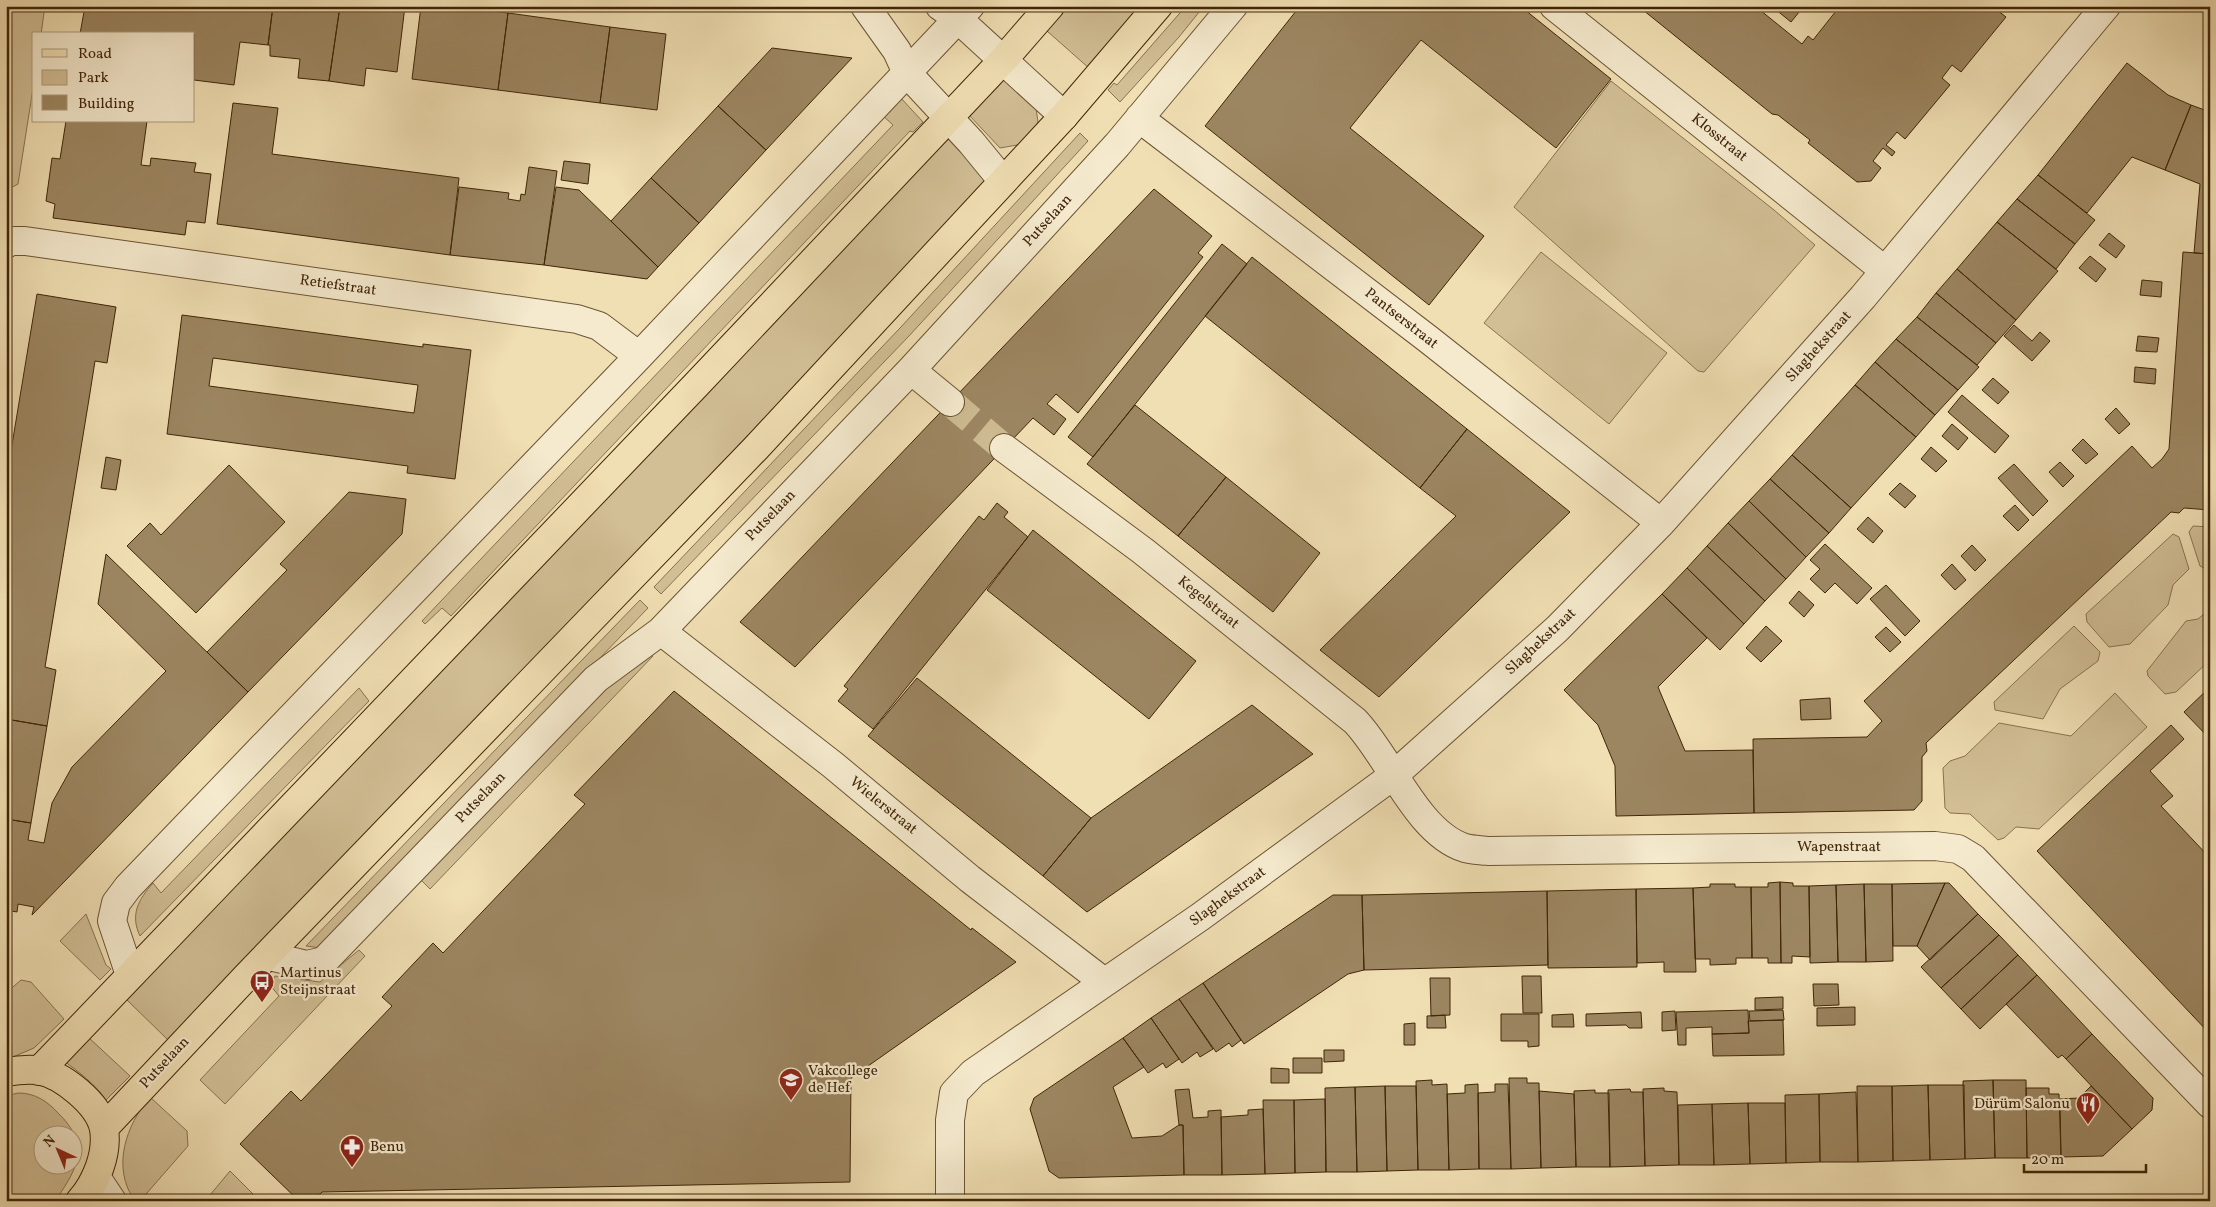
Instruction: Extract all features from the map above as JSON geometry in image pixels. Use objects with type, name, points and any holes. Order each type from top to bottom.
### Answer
[{"type":"main road","points":[[39,1071],[690,392],[1004,59],[1050,6]]},
{"type":"main road","name":"Putselaan","points":[[104,1128],[756,448],[1064,116],[1158,6]]},
{"type":"main road","points":[[6,1072],[22,1069],[39,1071],[68,1084],[84,1097],[98,1115],[104,1128],[105,1148],[96,1178],[80,1201]]},
{"type":"street","points":[[865,6],[897,50],[907,73],[1003,181]]},
{"type":"street","name":"Putselaan","points":[[269,956],[307,965],[324,961],[596,679],[661,631],[911,370],[1064,204],[1233,6]]},
{"type":"street","name":"Klosstraat","points":[[1554,6],[1884,270]]},
{"type":"street","name":"Slaghekstraat","points":[[950,1201],[950,1120],[954,1092],[973,1074],[1200,917],[1394,776],[1557,629],[1661,523],[1863,297],[2106,6]]},
{"type":"street","points":[[130,974],[112,921],[116,903],[128,888],[640,356],[907,73],[956,10],[1064,116]]},
{"type":"street","name":"Pantserstraat","points":[[1139,118],[1428,339],[1661,523]]},
{"type":"street","name":"Retiefstraat","points":[[16,243],[576,319],[599,326],[640,356]]},
{"type":"street","points":[[911,370],[950,402]]},
{"type":"street","name":"Kegelstraat","points":[[1004,448],[1143,551],[1355,721],[1371,738],[1394,776]]},
{"type":"street","name":"Wielerstraat","points":[[661,631],[833,765],[993,896],[1104,982]]},
{"type":"street","name":"Wapenstraat","points":[[1394,776],[1425,818],[1435,828],[1453,843],[1470,849],[1488,851],[1935,846],[1958,849],[1973,858],[2210,1104]]},
{"type":"street","points":[[96,1178],[112,1201]]},
{"type":"green space","points":[[6,6],[45,6],[41,32],[32,32],[32,95],[18,184],[7,190]]},
{"type":"green space","points":[[1069,6],[1142,6],[1090,69],[1047,31]]},
{"type":"green space","points":[[1186,6],[1204,6],[1179,37],[1120,102],[1108,90],[1114,83],[1117,85]]},
{"type":"green space","points":[[1003,77],[1036,108],[1038,122],[1033,134],[1023,144],[1000,148],[968,114]]},
{"type":"green space","points":[[1611,81],[1774,210],[1815,245],[1704,372],[1698,371],[1514,207]]},
{"type":"green space","points":[[900,97],[923,122],[913,132],[910,131],[451,616],[442,608],[425,624],[422,621],[893,125],[882,115]]},
{"type":"green space","points":[[1080,133],[1088,141],[909,336],[661,594],[654,587],[900,328]]},
{"type":"green space","points":[[946,137],[990,183],[168,1040],[127,1000]]},
{"type":"green space","points":[[1541,252],[1667,353],[1609,424],[1484,323]]},
{"type":"green space","points":[[2193,526],[2210,527],[2210,567],[2206,569],[2200,566],[2189,532]]},
{"type":"green space","points":[[2173,534],[2179,537],[2189,569],[2173,585],[2168,605],[2130,644],[2109,647],[2087,622],[2086,614]]},
{"type":"green space","points":[[640,600],[648,608],[321,948],[306,946]]},
{"type":"green space","points":[[2210,609],[2210,660],[2176,692],[2165,694],[2148,676],[2147,671],[2186,621],[2198,619]]},
{"type":"green space","points":[[2074,626],[2100,652],[2098,661],[2060,689],[2043,719],[1995,710],[1994,702]]},
{"type":"green space","points":[[651,654],[653,656],[430,889],[421,880],[609,683]]},
{"type":"green space","points":[[359,688],[369,701],[140,936],[136,921],[137,908],[153,883],[161,893]]},
{"type":"green space","points":[[2115,693],[2147,727],[2039,829],[2016,827],[2004,838],[1998,840],[1970,814],[1950,813],[1945,808],[1943,768],[1950,761],[1965,756],[1999,723],[2071,736]]},
{"type":"green space","points":[[86,914],[106,965],[111,969],[100,980],[60,941]]},
{"type":"green space","points":[[359,950],[365,956],[225,1104],[200,1080],[279,996],[270,985],[275,976],[320,982]]},
{"type":"green space","points":[[21,980],[31,982],[64,1019],[34,1048],[6,1060],[6,993]]},
{"type":"green space","points":[[87,1036],[130,1076],[106,1100],[92,1083],[64,1061]]},
{"type":"green space","points":[[18,1093],[30,1094],[40,1098],[49,1105],[67,1124],[32,1124],[32,1174],[72,1174],[55,1201],[6,1201],[6,1096]]},
{"type":"green space","points":[[150,1097],[187,1131],[188,1146],[140,1201],[135,1201],[124,1175],[124,1147],[134,1120]]},
{"type":"green space","points":[[230,1171],[253,1194],[252,1201],[205,1201]]},
{"type":"building","points":[[85,6],[273,6],[268,45],[240,42],[234,85],[195,80],[195,32],[80,32]]},
{"type":"building","points":[[273,6],[340,6],[329,81],[298,78],[300,59],[270,56],[270,45],[268,45]]},
{"type":"building","points":[[340,6],[405,6],[397,72],[366,68],[364,86],[329,81]]},
{"type":"building","points":[[421,6],[452,6],[508,13],[498,90],[412,79]]},
{"type":"building","points":[[1300,6],[1520,6],[1611,79],[1556,148],[1421,40],[1350,128],[1484,236],[1429,305],[1205,126]]},
{"type":"building","points":[[1638,6],[1755,6],[1802,44],[1808,36],[1813,40],[1840,6],[2000,6],[1997,10],[2006,17],[1961,72],[1952,65],[1942,78],[1950,85],[1905,139],[1897,132],[1886,145],[1895,152],[1892,156],[1883,148],[1873,161],[1881,168],[1871,181],[1857,182],[1808,143],[1810,140],[1778,115],[1772,114]]},
{"type":"building","points":[[1778,6],[1804,6],[1791,22],[1775,9]]},
{"type":"building","points":[[508,13],[610,27],[600,103],[498,90]]},
{"type":"building","points":[[610,27],[666,34],[657,110],[600,103]]},
{"type":"building","points":[[772,48],[852,58],[766,150],[718,106]]},
{"type":"building","points":[[2127,63],[2168,95],[2191,105],[2165,170],[2132,157],[2087,213],[2038,175]]},
{"type":"building","points":[[233,103],[278,108],[272,154],[459,178],[450,255],[217,224]]},
{"type":"building","points":[[2191,105],[2210,112],[2210,254],[2194,253],[2200,184],[2165,170]]},
{"type":"building","points":[[718,106],[766,150],[699,223],[651,178]]},
{"type":"building","points":[[66,122],[147,122],[141,165],[150,166],[151,158],[196,163],[194,172],[211,174],[205,223],[187,221],[185,235],[53,218],[55,204],[46,201],[52,158],[60,159]]},
{"type":"building","points":[[564,161],[590,164],[588,184],[561,180]]},
{"type":"building","points":[[529,167],[557,171],[544,265],[450,255],[459,187],[509,193],[508,199],[520,201],[521,194],[525,195]]},
{"type":"building","points":[[2038,175],[2095,220],[2075,244],[2017,199]]},
{"type":"building","points":[[651,178],[699,223],[658,267],[611,221]]},
{"type":"building","points":[[556,187],[579,190],[658,267],[647,279],[544,265]]},
{"type":"building","points":[[1154,189],[1212,236],[1198,253],[1203,257],[1078,413],[1056,394],[1047,404],[1066,419],[1054,435],[1033,418],[795,667],[740,622]]},
{"type":"building","points":[[2017,199],[2075,244],[2056,269],[1997,222]]},
{"type":"building","points":[[1997,222],[2058,271],[2016,320],[1957,269]]},
{"type":"building","points":[[2109,233],[2125,246],[2116,258],[2099,245]]},
{"type":"building","points":[[1222,244],[1247,264],[1093,457],[1068,437]]},
{"type":"building","points":[[2183,252],[2210,254],[2210,510],[2184,508],[2179,513],[2171,512],[1926,743],[1927,751],[1922,757],[1922,801],[1914,810],[1754,813],[1753,739],[1867,737],[1882,721],[1864,701],[2132,446],[2152,468],[2162,459],[2169,449]]},
{"type":"building","points":[[2090,256],[2106,269],[2096,282],[2079,268]]},
{"type":"building","points":[[1252,257],[1467,429],[1420,488],[1205,316]]},
{"type":"building","points":[[1957,269],[2016,320],[1996,343],[1936,293]]},
{"type":"building","points":[[2142,280],[2162,282],[2161,297],[2140,295]]},
{"type":"building","points":[[1936,293],[1996,343],[1977,365],[1917,317]]},
{"type":"building","points":[[37,294],[116,307],[107,363],[95,361],[45,667],[56,670],[47,726],[6,719],[6,481]]},
{"type":"building","points":[[182,315],[423,347],[423,344],[471,350],[455,479],[407,473],[408,466],[167,434]],"holes":[[[213,358],[418,385],[414,413],[209,386]]]},
{"type":"building","points":[[1917,317],[1979,367],[1958,390],[1896,339]]},
{"type":"building","points":[[2014,325],[2032,341],[2040,332],[2050,341],[2032,361],[2004,336]]},
{"type":"building","points":[[2138,336],[2159,338],[2157,352],[2136,351]]},
{"type":"building","points":[[1896,339],[1958,390],[1935,415],[1875,362]]},
{"type":"building","points":[[1875,362],[1935,415],[1916,437],[1855,385]]},
{"type":"building","points":[[2135,367],[2156,369],[2155,384],[2134,382]]},
{"type":"building","points":[[1993,378],[2009,392],[1998,404],[1982,390]]},
{"type":"building","points":[[1855,385],[1916,437],[1851,508],[1792,455]]},
{"type":"building","points":[[1962,395],[2009,436],[1995,453],[1948,412]]},
{"type":"building","points":[[1135,405],[1226,477],[1178,536],[1087,464]]},
{"type":"building","points":[[2116,408],[2130,424],[2119,434],[2105,419]]},
{"type":"building","points":[[1952,424],[1968,438],[1958,450],[1942,436]]},
{"type":"building","points":[[1467,429],[1570,512],[1379,697],[1320,650],[1456,516],[1420,488]]},
{"type":"building","points":[[2083,439],[2098,454],[2086,464],[2072,450]]},
{"type":"building","points":[[1931,447],[1947,461],[1936,472],[1921,459]]},
{"type":"building","points":[[1792,455],[1851,508],[1829,533],[1770,479]]},
{"type":"building","points":[[106,457],[121,460],[116,490],[101,488]]},
{"type":"building","points":[[2060,462],[2074,476],[2063,487],[2049,472]]},
{"type":"building","points":[[2014,464],[2048,501],[2033,516],[1998,478]]},
{"type":"building","points":[[229,465],[285,522],[196,613],[127,546],[150,523],[161,535]]},
{"type":"building","points":[[1226,477],[1320,553],[1273,612],[1178,536]]},
{"type":"building","points":[[1770,479],[1829,533],[1806,557],[1749,501]]},
{"type":"building","points":[[1900,483],[1916,496],[1905,508],[1889,494]]},
{"type":"building","points":[[349,492],[406,499],[402,534],[248,692],[207,652],[287,570],[280,564]]},
{"type":"building","points":[[1749,501],[1806,557],[1786,579],[1728,523]]},
{"type":"building","points":[[997,503],[1008,512],[1004,517],[1028,537],[873,729],[838,701],[848,689],[844,686],[979,516],[984,520]]},
{"type":"building","points":[[2015,505],[2029,520],[2018,531],[2003,516]]},
{"type":"building","points":[[1868,517],[1883,531],[1873,543],[1857,529]]},
{"type":"building","points":[[1728,523],[1786,579],[1765,601],[1707,546]]},
{"type":"building","points":[[1033,530],[1196,661],[1149,719],[987,590]]},
{"type":"building","points":[[1825,544],[1872,588],[1857,604],[1835,583],[1825,593],[1810,579],[1820,569],[1810,560]]},
{"type":"building","points":[[1972,545],[1986,560],[1975,571],[1961,556]]},
{"type":"building","points":[[1707,546],[1765,601],[1744,624],[1687,568]]},
{"type":"building","points":[[106,554],[248,692],[32,915],[34,907],[18,904],[17,912],[6,910],[6,819],[31,823],[28,840],[44,843],[52,803],[72,767],[166,671],[98,604]]},
{"type":"building","points":[[1952,564],[1966,580],[1955,590],[1941,575]]},
{"type":"building","points":[[1687,568],[1744,624],[1720,650],[1662,594]]},
{"type":"building","points":[[1886,585],[1920,621],[1905,636],[1870,599]]},
{"type":"building","points":[[1799,591],[1814,605],[1804,617],[1789,603]]},
{"type":"building","points":[[1662,594],[1707,638],[1658,687],[1685,751],[1753,750],[1754,813],[1616,816],[1615,766],[1598,725],[1564,690]]},
{"type":"building","points":[[1766,626],[1782,641],[1761,662],[1746,648]]},
{"type":"building","points":[[1886,627],[1901,642],[1890,652],[1875,637]]},
{"type":"building","points":[[917,678],[1091,818],[1043,876],[868,736]]},
{"type":"building","points":[[2210,687],[2210,739],[2184,712]]},
{"type":"building","points":[[674,691],[971,930],[972,928],[1016,962],[851,1078],[850,1182],[322,1192],[314,1201],[299,1201],[240,1144],[291,1091],[301,1101],[392,1006],[382,997],[433,943],[443,953],[585,804],[574,795]]},
{"type":"building","points":[[1830,698],[1831,719],[1801,720],[1800,700]]},
{"type":"building","points":[[1252,705],[1313,754],[1087,912],[1043,876],[1091,818]]},
{"type":"building","points":[[6,719],[47,726],[31,823],[6,819]]},
{"type":"building","points":[[2171,725],[2184,739],[2150,771],[2173,796],[2161,806],[2210,858],[2210,1034],[2037,851]]},
{"type":"building","points":[[1780,882],[1793,883],[1793,886],[1809,886],[1810,957],[1792,956],[1792,963],[1781,963]]},
{"type":"building","points":[[1780,882],[1781,963],[1768,963],[1768,958],[1752,958],[1751,887],[1768,887],[1768,883]]},
{"type":"building","points":[[1945,883],[1917,946],[1893,946],[1892,884]]},
{"type":"building","points":[[1945,883],[1949,883],[1978,914],[1930,960],[1917,946]]},
{"type":"building","points":[[1710,884],[1735,884],[1735,887],[1751,887],[1752,958],[1736,958],[1736,964],[1710,965],[1710,959],[1695,959],[1693,888],[1710,887]]},
{"type":"building","points":[[1864,884],[1866,962],[1838,962],[1836,885]]},
{"type":"building","points":[[1864,884],[1892,884],[1893,961],[1866,962]]},
{"type":"building","points":[[1836,885],[1838,962],[1810,963],[1809,886]]},
{"type":"building","points":[[1693,888],[1696,972],[1664,972],[1664,962],[1637,963],[1636,889]]},
{"type":"building","points":[[1636,889],[1637,967],[1548,968],[1547,891]]},
{"type":"building","points":[[1547,891],[1548,965],[1364,970],[1362,895]]},
{"type":"building","points":[[1333,895],[1362,895],[1364,970],[1348,974],[1244,1044],[1203,983]]},
{"type":"building","points":[[1978,914],[1999,935],[1941,988],[1921,967]]},
{"type":"building","points":[[1999,935],[2018,955],[1961,1009],[1941,988]]},
{"type":"building","points":[[2018,955],[2037,975],[1980,1029],[1961,1009]]},
{"type":"building","points":[[2037,975],[2092,1034],[2066,1059],[2062,1055],[2058,1058],[2006,1004]]},
{"type":"building","points":[[1522,976],[1541,976],[1542,1013],[1523,1013]]},
{"type":"building","points":[[1430,978],[1450,978],[1450,1015],[1431,1016]]},
{"type":"building","points":[[1203,983],[1241,1040],[1232,1047],[1229,1043],[1216,1052],[1179,999]]},
{"type":"building","points":[[1813,984],[1838,984],[1839,1005],[1814,1006]]},
{"type":"building","points":[[1783,997],[1783,1009],[1755,1010],[1755,998]]},
{"type":"building","points":[[1179,999],[1213,1049],[1200,1057],[1197,1052],[1182,1063],[1151,1018]]},
{"type":"building","points":[[1855,1007],[1855,1025],[1817,1026],[1817,1008]]},
{"type":"building","points":[[1748,1010],[1749,1033],[1712,1034],[1712,1027],[1686,1028],[1686,1045],[1678,1045],[1676,1012]]},
{"type":"building","points":[[1783,1010],[1784,1020],[1750,1021],[1749,1011]]},
{"type":"building","points":[[1675,1011],[1676,1030],[1662,1031],[1662,1012]]},
{"type":"building","points":[[1641,1012],[1642,1028],[1629,1028],[1626,1025],[1586,1026],[1586,1014]]},
{"type":"building","points":[[1501,1014],[1539,1014],[1539,1046],[1528,1047],[1528,1041],[1501,1041]]},
{"type":"building","points":[[1573,1014],[1574,1027],[1552,1027],[1552,1015]]},
{"type":"building","points":[[1445,1015],[1446,1028],[1427,1028],[1427,1016]]},
{"type":"building","points":[[1151,1018],[1179,1059],[1166,1068],[1163,1063],[1148,1073],[1123,1038]]},
{"type":"building","points":[[1783,1020],[1784,1055],[1713,1056],[1712,1034],[1749,1033],[1748,1021]]},
{"type":"building","points":[[1415,1023],[1415,1045],[1404,1045],[1404,1024]]},
{"type":"building","points":[[2092,1034],[2153,1098],[2152,1110],[2132,1129],[2066,1059]]},
{"type":"building","points":[[1123,1038],[1144,1067],[1113,1087],[1132,1138],[1162,1136],[1179,1125],[1183,1125],[1184,1175],[1059,1178],[1049,1171],[1030,1109],[1034,1098]]},
{"type":"building","points":[[1324,1050],[1344,1050],[1344,1061],[1324,1062]]},
{"type":"building","points":[[1293,1058],[1322,1058],[1322,1073],[1293,1073]]},
{"type":"building","points":[[1271,1068],[1289,1069],[1289,1083],[1271,1083]]},
{"type":"building","points":[[1509,1078],[1527,1078],[1527,1083],[1539,1083],[1541,1168],[1511,1169]]},
{"type":"building","points":[[1432,1080],[1432,1085],[1447,1084],[1449,1170],[1418,1170],[1416,1081]]},
{"type":"building","points":[[1993,1080],[2026,1080],[2027,1158],[1995,1158]]},
{"type":"building","points":[[1993,1080],[1995,1158],[1965,1159],[1963,1081]]},
{"type":"building","points":[[1478,1084],[1479,1169],[1449,1170],[1447,1094],[1465,1093],[1465,1085]]},
{"type":"building","points":[[1495,1084],[1508,1084],[1511,1169],[1479,1169],[1478,1093],[1495,1092]]},
{"type":"building","points":[[1928,1085],[1930,1160],[1893,1161],[1892,1086]]},
{"type":"building","points":[[1928,1085],[1964,1085],[1965,1159],[1930,1160]]},
{"type":"building","points":[[1385,1086],[1387,1171],[1357,1172],[1355,1087]]},
{"type":"building","points":[[1385,1086],[1416,1086],[1418,1170],[1387,1171]]},
{"type":"building","points":[[1857,1086],[1892,1086],[1893,1161],[1858,1162]]},
{"type":"building","points":[[2091,1086],[2132,1129],[2103,1156],[2061,1157],[2060,1099],[2079,1098]]},
{"type":"building","points":[[1355,1087],[1357,1172],[1326,1172],[1325,1088]]},
{"type":"building","points":[[1664,1088],[1664,1091],[1677,1092],[1679,1165],[1645,1166],[1643,1089]]},
{"type":"building","points":[[2026,1088],[2049,1088],[2049,1094],[2059,1094],[2061,1157],[2027,1158]]},
{"type":"building","points":[[1189,1089],[1193,1118],[1208,1117],[1208,1111],[1221,1110],[1222,1175],[1184,1175],[1183,1125],[1179,1125],[1175,1090]]},
{"type":"building","points":[[1630,1089],[1631,1092],[1643,1092],[1645,1166],[1610,1167],[1608,1090]]},
{"type":"building","points":[[1595,1090],[1595,1093],[1609,1093],[1610,1167],[1576,1167],[1574,1091]]},
{"type":"building","points":[[1539,1091],[1574,1094],[1576,1167],[1541,1168]]},
{"type":"building","points":[[1856,1092],[1858,1162],[1820,1162],[1819,1094]]},
{"type":"building","points":[[1819,1094],[1820,1162],[1786,1163],[1785,1095]]},
{"type":"building","points":[[1325,1099],[1326,1172],[1295,1173],[1294,1100]]},
{"type":"building","points":[[1263,1100],[1294,1100],[1295,1173],[1265,1174]]},
{"type":"building","points":[[1748,1103],[1785,1103],[1786,1163],[1750,1164]]},
{"type":"building","points":[[1748,1103],[1750,1164],[1714,1165],[1712,1104]]},
{"type":"building","points":[[1712,1104],[1714,1165],[1679,1165],[1678,1105]]},
{"type":"building","points":[[1263,1109],[1265,1174],[1222,1175],[1221,1117],[1248,1115],[1248,1110]]},
{"type":"tunnel","points":[[950,402],[1004,448]]},
{"type":"place","name":"Martinus Steijnstraat","points":[[262,1003]]},
{"type":"place","name":"Vakcollege de Hef","points":[[791,1101]]},
{"type":"place","name":"Dürüm Salonu","points":[[2088,1125]]},
{"type":"place","name":"Benu","points":[[352,1168]]}]
